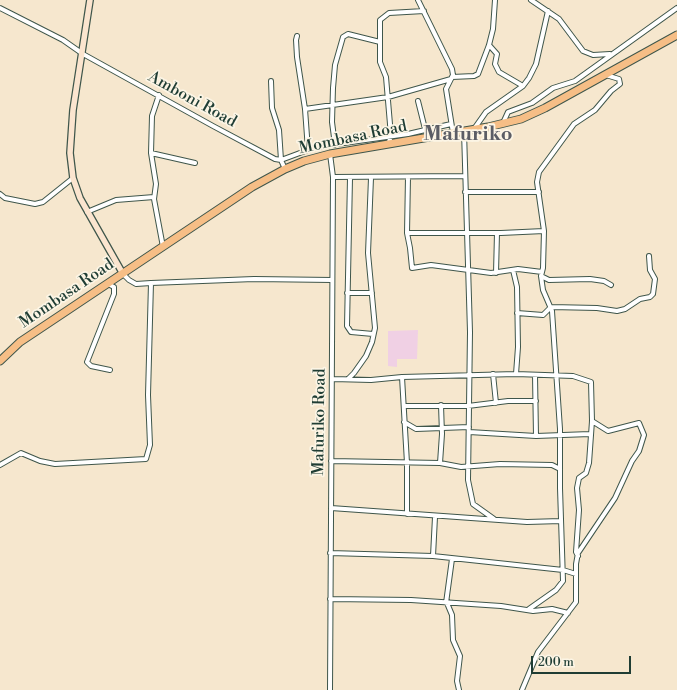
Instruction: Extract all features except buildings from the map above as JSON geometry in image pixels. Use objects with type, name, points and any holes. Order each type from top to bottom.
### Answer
[{"type":"highway","name":"Mombasa Road","points":[[0,361],[20,342],[252,187],[285,169],[304,161],[330,154],[388,145],[521,119],[545,108],[677,35]]},
{"type":"main road","points":[[90,0],[83,54],[70,130],[70,153],[73,178],[86,212],[123,274]]},
{"type":"street","points":[[418,0],[448,57],[452,69],[452,78],[446,89],[453,133]]},
{"type":"street","points":[[305,109],[388,97],[452,78],[476,76],[489,45],[493,29],[495,0]]},
{"type":"street","points":[[531,0],[559,18],[583,51],[593,55],[613,53]]},
{"type":"street","points":[[539,5],[541,0]]},
{"type":"street","name":"Amboni Road","points":[[0,8],[63,40],[83,54],[213,126],[275,159],[282,160]]},
{"type":"street","points":[[503,123],[508,112],[541,98],[553,88],[575,81],[677,8]]},
{"type":"street","points":[[388,145],[391,136],[386,77],[380,62],[380,20],[389,13],[424,11]]},
{"type":"street","points":[[474,129],[486,112],[523,86],[536,64],[548,11]]},
{"type":"street","points":[[335,145],[332,105],[335,65],[344,35],[348,34],[380,42]]},
{"type":"street","points":[[297,36],[297,57],[305,109],[305,129],[308,150]]},
{"type":"street","points":[[489,45],[497,54],[495,64],[499,72],[523,86]]},
{"type":"street","points":[[529,609],[562,584],[563,570],[557,375],[551,307],[543,290],[541,274],[544,231],[537,182],[539,170],[574,124],[595,110],[611,91],[620,84],[620,79],[604,75]]},
{"type":"street","points":[[271,81],[272,108],[279,130],[282,160],[285,169]]},
{"type":"street","points":[[159,95],[152,116],[151,152],[156,184],[154,197],[163,247]]},
{"type":"street","points":[[418,101],[425,129]]},
{"type":"street","points":[[282,160],[316,147],[391,136],[451,124]]},
{"type":"street","points":[[464,131],[464,176],[470,332],[468,480],[473,504],[494,519]]},
{"type":"street","points":[[151,152],[195,163]]},
{"type":"street","name":"Mafuriko Road","points":[[330,154],[333,177],[330,690]]},
{"type":"street","points":[[333,177],[371,178],[464,176]]},
{"type":"street","points":[[408,177],[407,233],[412,268],[431,265],[496,273],[513,270],[541,274],[549,280],[590,279],[604,281],[611,285]]},
{"type":"street","points":[[0,194],[5,198],[36,204],[43,202],[73,178]]},
{"type":"street","points":[[350,178],[347,293],[348,330],[355,333],[373,334]]},
{"type":"street","points":[[347,379],[354,373],[366,356],[375,328],[368,253],[371,178]]},
{"type":"street","points":[[465,192],[539,192]]},
{"type":"street","points":[[86,212],[116,200],[154,197]]},
{"type":"street","points":[[407,233],[497,233],[544,231]]},
{"type":"street","points":[[496,273],[497,233]]},
{"type":"street","points":[[517,313],[543,315],[551,307],[625,309],[640,299],[650,297],[653,294],[655,279],[650,270],[649,256]]},
{"type":"street","points":[[513,270],[517,287],[518,347],[516,374]]},
{"type":"street","points":[[123,274],[136,284],[254,279],[332,280]]},
{"type":"street","points":[[0,465],[21,453],[40,461],[55,464],[146,459],[150,445],[148,395],[151,283]]},
{"type":"street","points":[[108,284],[114,287],[114,294],[87,362],[91,366],[110,370]]},
{"type":"street","points":[[347,293],[372,293]]},
{"type":"street","points":[[493,374],[496,403]]},
{"type":"street","points":[[333,379],[371,380],[402,377],[516,374],[573,376],[591,382],[592,421],[589,463],[586,473],[579,478],[577,488],[579,510],[576,552],[578,556],[576,574],[577,598],[568,613],[538,652],[522,690]]},
{"type":"street","points":[[534,375],[536,436]]},
{"type":"street","points":[[402,377],[407,463],[407,514]]},
{"type":"street","points":[[404,406],[468,406],[536,400]]},
{"type":"street","points":[[440,464],[441,405]]},
{"type":"street","points":[[578,556],[615,498],[632,461],[639,451],[644,436],[637,423],[608,431],[592,421]]},
{"type":"street","points":[[404,422],[416,429],[469,430],[536,436],[590,434]]},
{"type":"street","points":[[331,460],[440,464],[461,467],[469,465],[552,465],[560,469]]},
{"type":"street","points":[[331,508],[435,517],[494,519],[527,522],[561,521]]},
{"type":"street","points":[[433,556],[435,517]]},
{"type":"street","points":[[330,553],[433,556],[563,570],[576,574]]},
{"type":"street","points":[[452,559],[446,603],[452,615],[453,640],[460,656],[457,681],[459,690]]},
{"type":"street","points":[[330,598],[446,603],[529,609],[533,611],[552,609],[568,613]]},
{"type":"shaded area","points":[[418,330],[417,359],[397,359],[397,367],[388,366],[388,331]]},
{"type":"district","name":"Mafuriko","points":[[468,135]]}]
